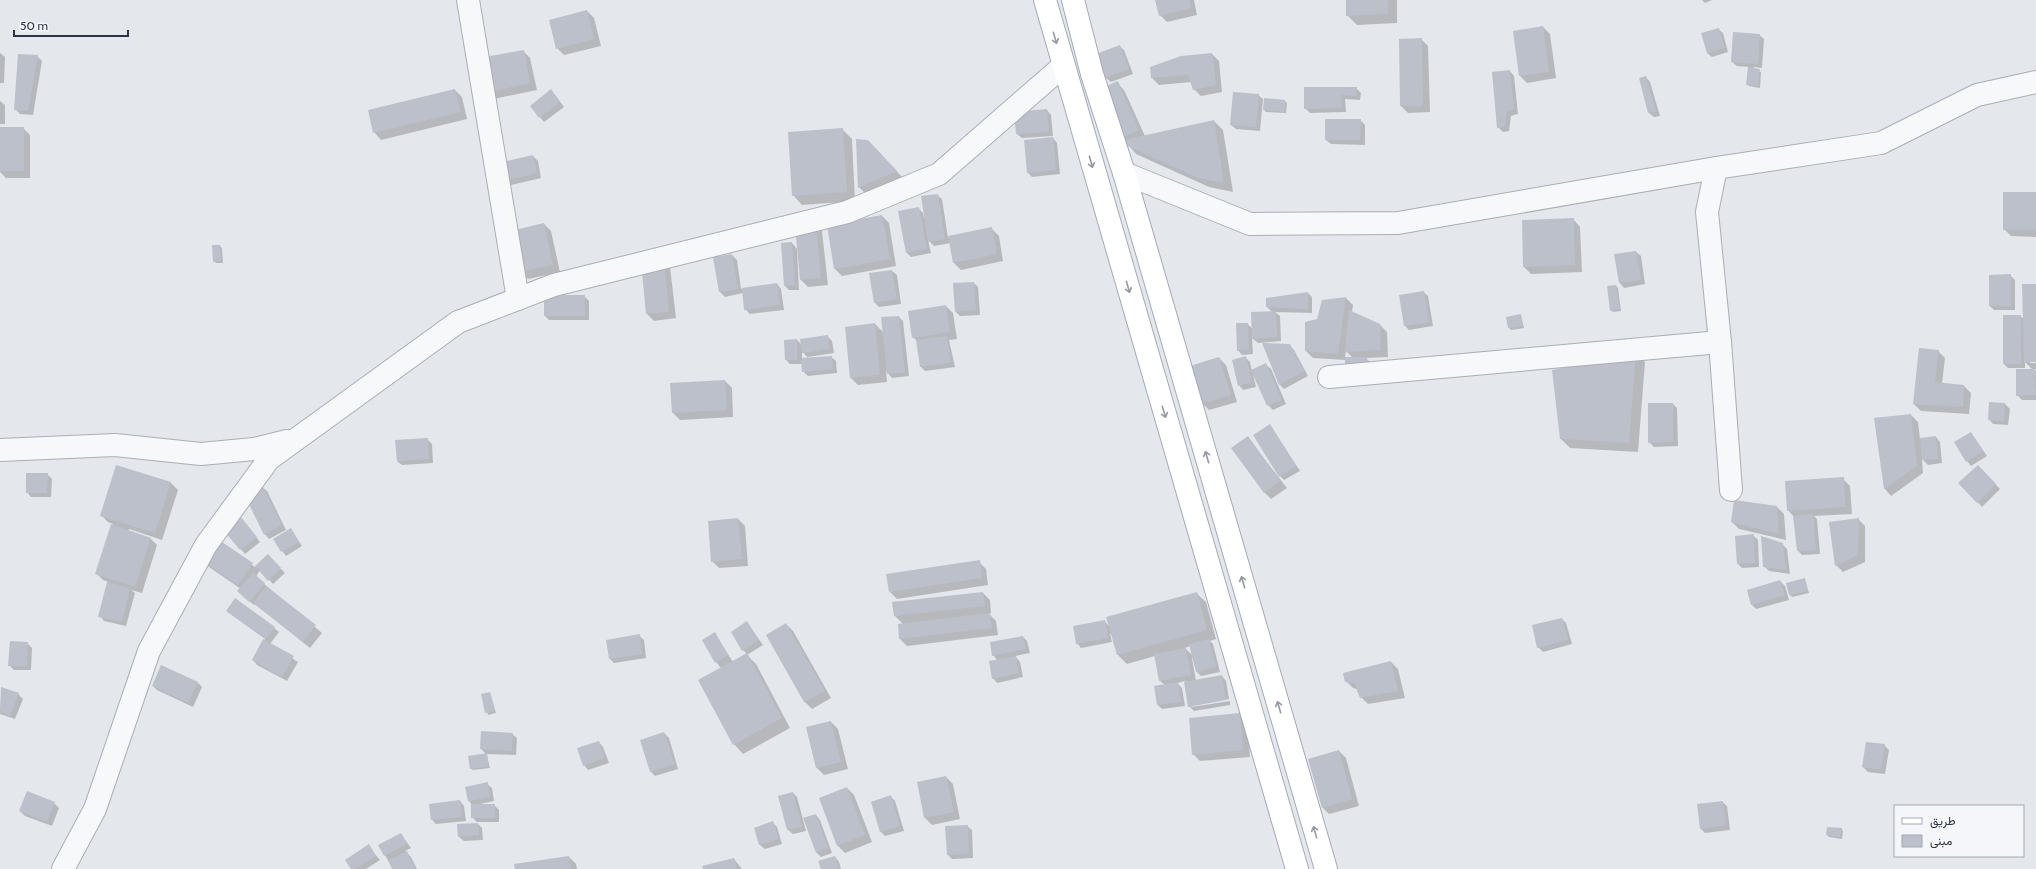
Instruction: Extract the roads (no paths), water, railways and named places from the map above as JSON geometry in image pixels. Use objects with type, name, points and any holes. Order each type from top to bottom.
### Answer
[{"type":"main road","points":[[1045,0],[1297,869]]},
{"type":"main road","points":[[1073,0],[1092,74],[1124,173],[1326,869]]},
{"type":"main road","points":[[1111,228],[1137,218]]},
{"type":"street","points":[[468,0],[518,299]]},
{"type":"street","points":[[62,869],[95,809],[149,651],[206,545],[269,459],[458,322],[554,285],[847,212],[939,174],[1064,66]]},
{"type":"street","points":[[1124,173],[1250,224],[1398,223],[1716,168],[1881,143],[1977,95],[2036,82]]},
{"type":"street","points":[[1716,168],[1707,212],[1720,342],[1731,490]]},
{"type":"street","points":[[1329,377],[1720,342]]},
{"type":"street","points":[[0,450],[115,445],[201,454],[254,449],[298,438]]}]
